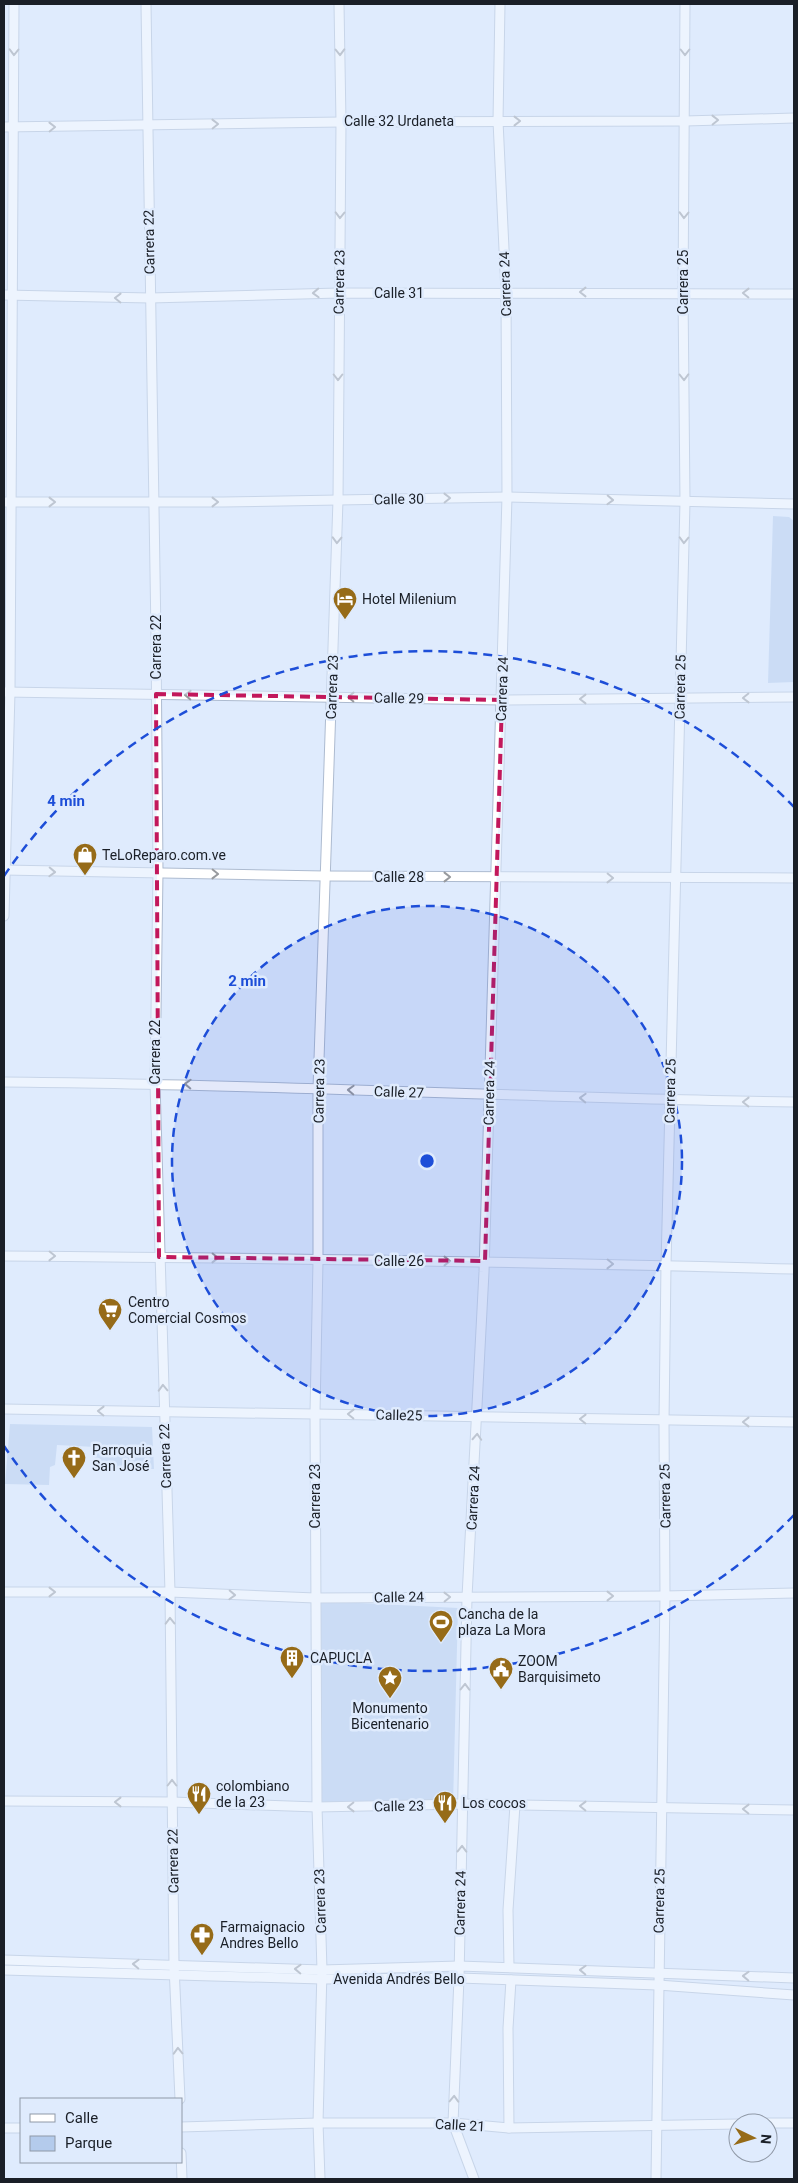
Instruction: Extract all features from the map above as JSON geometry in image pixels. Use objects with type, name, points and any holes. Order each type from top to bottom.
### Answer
[{"type":"street","points":[[4,916],[8,502],[8,127],[14,4]]},
{"type":"street","name":"Carrera 22","points":[[146,4],[155,501],[158,872],[155,1083],[170,1592],[174,1966],[180,2098]]},
{"type":"street","name":"Carrera 23","points":[[320,2179],[318,2123],[322,1974],[317,1807],[315,1413],[318,1261],[318,1089],[338,500],[338,293],[341,122],[339,4]]},
{"type":"street","name":"Carrera 24","points":[[474,2179],[453,2123],[459,1978],[467,1597],[478,1417],[484,1261],[507,497],[506,292],[498,121],[500,4]]},
{"type":"street","name":"Carrera 25","points":[[656,2179],[658,1972],[666,1596],[664,1421],[666,1265],[685,502],[683,292],[685,4]]},
{"type":"street","name":"Calle 32 Urdaneta","points":[[8,127],[341,122],[685,121],[794,118]]},
{"type":"street","name":"Calle 31","points":[[7,295],[150,298],[338,293],[683,292],[794,294]]},
{"type":"street","name":"Calle 30","points":[[8,502],[507,497],[794,504]]},
{"type":"street","name":"Calle 29","points":[[7,692],[502,700],[794,698]]},
{"type":"street","name":"Calle 28","points":[[4,870],[325,876],[675,879],[794,878]]},
{"type":"street","name":"Calle 27","points":[[4,1082],[155,1083],[489,1095],[794,1102]]},
{"type":"street","name":"Calle 26","points":[[4,1256],[318,1261],[484,1261],[794,1268]]},
{"type":"street","name":"Calle25","points":[[4,1409],[794,1422]]},
{"type":"street","name":"Calle 24","points":[[4,1592],[170,1592],[315,1598],[666,1596],[794,1592]]},
{"type":"street","name":"Calle 23","points":[[4,1801],[172,1802],[317,1807],[463,1804],[794,1810]]},
{"type":"street","points":[[509,1968],[508,1910],[514,1805]]},
{"type":"street","name":"Avenida Andrés Bello","points":[[4,1960],[322,1974],[658,1985],[794,1995]]},
{"type":"street","name":"Avenida Andrés Bello","points":[[4,1970],[175,1976],[322,1974],[459,1966],[794,1978]]},
{"type":"street","points":[[509,2128],[508,2028],[510,1980]]},
{"type":"street","name":"Calle 21","points":[[182,2127],[318,2123],[453,2123],[509,2128],[728,2124]]},
{"type":"street","points":[[778,2123],[794,2123]]},
{"type":"street","points":[[4,2128],[20,2128]]},
{"type":"street","points":[[181,2163],[182,2179]]},
{"type":"highlighted area","points":[[156,694],[502,700],[485,1261],[159,1257]]},
{"type":"green space","points":[[773,516],[789,517],[794,521],[794,682],[768,683]]},
{"type":"green space","points":[[10,1424],[152,1427],[154,1469],[94,1469],[95,1447],[57,1445],[55,1465],[50,1467],[49,1485],[5,1484]]},
{"type":"green space","points":[[319,1601],[458,1608],[453,1805],[318,1804]]},
{"type":"place","name":"Hotel Milenium","points":[[345,620]]},
{"type":"place","name":"TeLoReparo.com.ve","points":[[85,876]]},
{"type":"place","name":"Centro Comercial Cosmos","points":[[110,1331]]},
{"type":"place","name":"Parroquia San José","points":[[74,1479]]},
{"type":"place","name":"Cancha de la plaza La Mora","points":[[441,1643]]},
{"type":"place","name":"CAPUCLA","points":[[292,1679]]},
{"type":"place","name":"ZOOM Barquisimeto","points":[[501,1690]]},
{"type":"place","name":"Monumento Bicentenario","points":[[390,1699]]},
{"type":"place","name":"colombiano de la 23","points":[[199,1815]]},
{"type":"place","name":"Los cocos","points":[[445,1824]]},
{"type":"place","name":"Farmaignacio Andres Bello","points":[[202,1956]]}]
